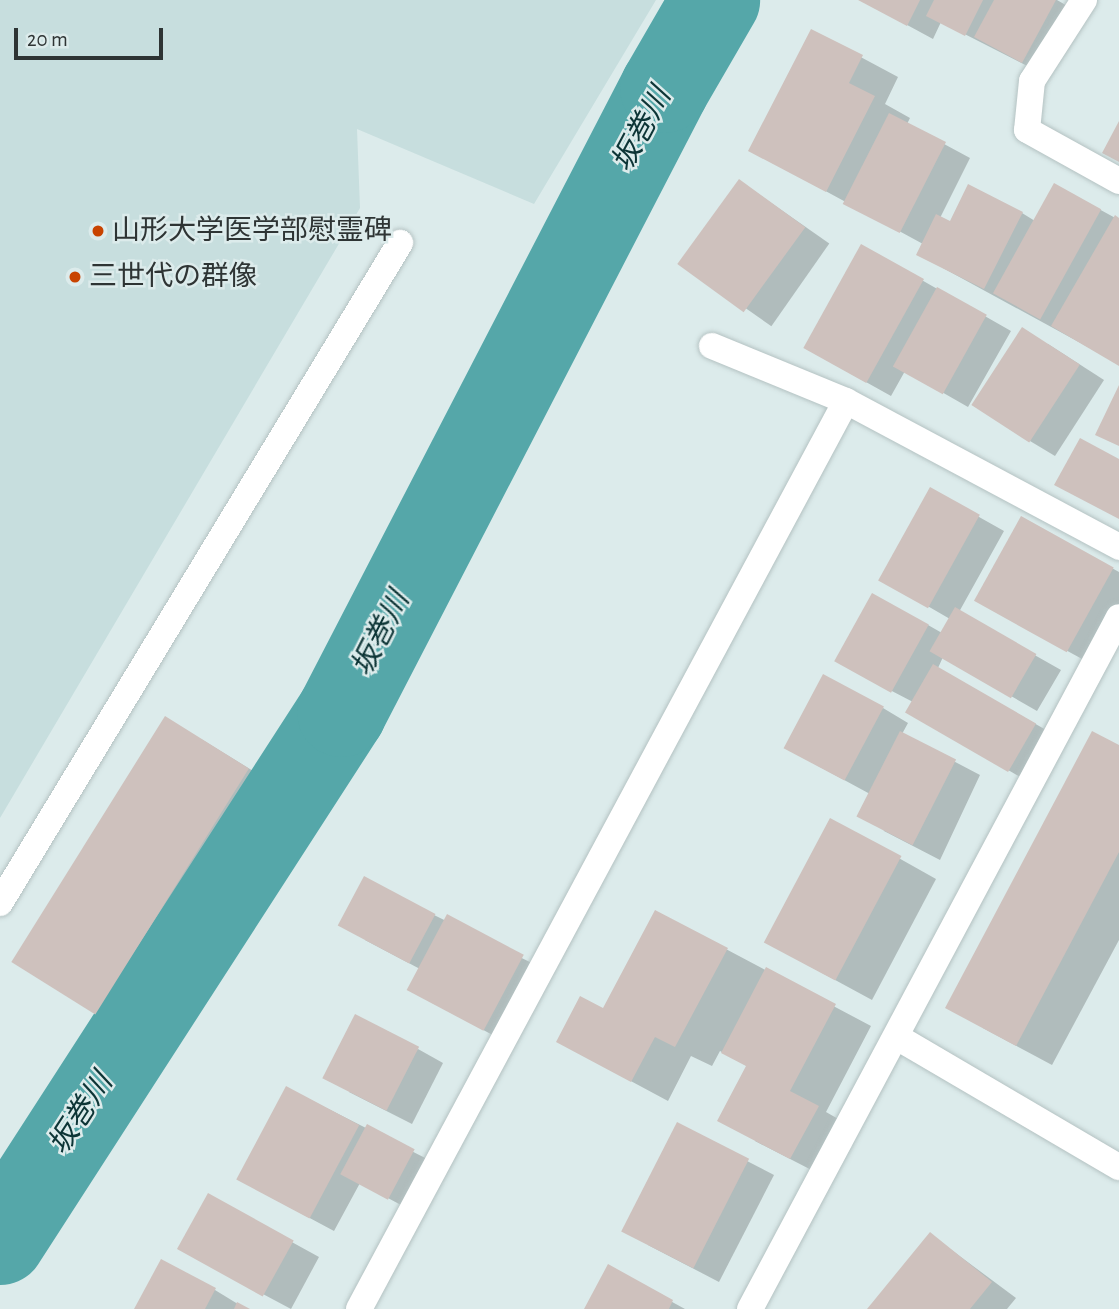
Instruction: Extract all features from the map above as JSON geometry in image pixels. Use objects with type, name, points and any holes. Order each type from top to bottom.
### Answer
[{"type":"lane","points":[[1084,0],[1032,81],[1027,130],[1119,181]]},
{"type":"lane","points":[[0,903],[400,243]]},
{"type":"lane","points":[[712,346],[846,401],[1119,547]]},
{"type":"lane","points":[[371,1305],[846,401]]},
{"type":"lane","points":[[750,1309],[1119,617]]},
{"type":"lane","points":[[897,1037],[1119,1167]]},
{"type":"shaded area","points":[[0,0],[656,0],[534,204],[357,129],[360,208],[0,818]]},
{"type":"building","points":[[858,0],[920,0],[907,26]]},
{"type":"building","points":[[934,0],[983,0],[965,36],[926,16]]},
{"type":"building","points":[[994,0],[1056,0],[1022,63],[974,37]]},
{"type":"building","points":[[811,29],[863,55],[849,83],[875,96],[826,192],[748,151]]},
{"type":"building","points":[[889,113],[946,142],[900,233],[843,204]]},
{"type":"building","points":[[1119,121],[1119,162],[1102,153]]},
{"type":"building","points":[[739,179],[805,227],[744,312],[677,264]]},
{"type":"building","points":[[1054,183],[1101,209],[1040,319],[993,293]]},
{"type":"building","points":[[968,184],[1023,212],[984,289],[916,255],[936,214],[950,221]]},
{"type":"building","points":[[1115,215],[1119,218],[1119,366],[1051,326]]},
{"type":"building","points":[[861,244],[924,279],[866,383],[803,348]]},
{"type":"building","points":[[937,287],[987,315],[943,394],[893,367]]},
{"type":"building","points":[[1022,327],[1080,365],[1029,443],[971,405]]},
{"type":"building","points":[[1119,385],[1119,446],[1095,435]]},
{"type":"building","points":[[1080,438],[1119,459],[1119,519],[1054,485]]},
{"type":"building","points":[[930,487],[980,515],[928,608],[878,581]]},
{"type":"building","points":[[1021,516],[1114,567],[1067,652],[974,601]]},
{"type":"building","points":[[872,593],[929,625],[891,693],[834,661]]},
{"type":"building","points":[[955,607],[1036,654],[1011,698],[930,651]]},
{"type":"building","points":[[933,664],[1036,724],[1008,772],[905,712]]},
{"type":"building","points":[[823,674],[884,706],[844,781],[784,748]]},
{"type":"building","points":[[165,716],[249,768],[95,1014],[11,962]]},
{"type":"building","points":[[900,731],[956,760],[913,845],[856,817]]},
{"type":"building","points":[[1092,731],[1119,745],[1119,852],[1016,1046],[945,1008]]},
{"type":"building","points":[[830,818],[902,856],[835,981],[764,942]]},
{"type":"building","points":[[364,876],[436,914],[409,963],[338,925]]},
{"type":"building","points":[[655,910],[728,948],[675,1047],[655,1037],[631,1082],[556,1042],[580,996],[603,1008]]},
{"type":"building","points":[[447,914],[524,955],[483,1031],[407,990]]},
{"type":"building","points":[[766,967],[836,1004],[790,1091],[819,1106],[790,1159],[717,1121],[746,1066],[721,1053]]},
{"type":"building","points":[[355,1014],[419,1047],[386,1111],[322,1078]]},
{"type":"building","points":[[286,1086],[359,1125],[310,1219],[236,1180]]},
{"type":"building","points":[[677,1122],[749,1159],[693,1268],[621,1232]]},
{"type":"building","points":[[367,1124],[415,1149],[388,1200],[340,1174]]},
{"type":"building","points":[[208,1193],[294,1241],[263,1296],[177,1249]]},
{"type":"building","points":[[930,1232],[992,1282],[970,1309],[867,1309]]},
{"type":"building","points":[[161,1259],[216,1288],[205,1309],[134,1309]]},
{"type":"building","points":[[608,1264],[673,1300],[669,1309],[584,1309]]},
{"type":"building","points":[[237,1302],[250,1309],[234,1309]]},
{"type":"waterway","name":"坂巻川","points":[[0,1240],[341,712],[664,88],[715,0]]},
{"type":"place","name":"山形大学医学部慰霊碑","points":[[98,231]]},
{"type":"place","name":"三世代の群像","points":[[75,277]]}]
